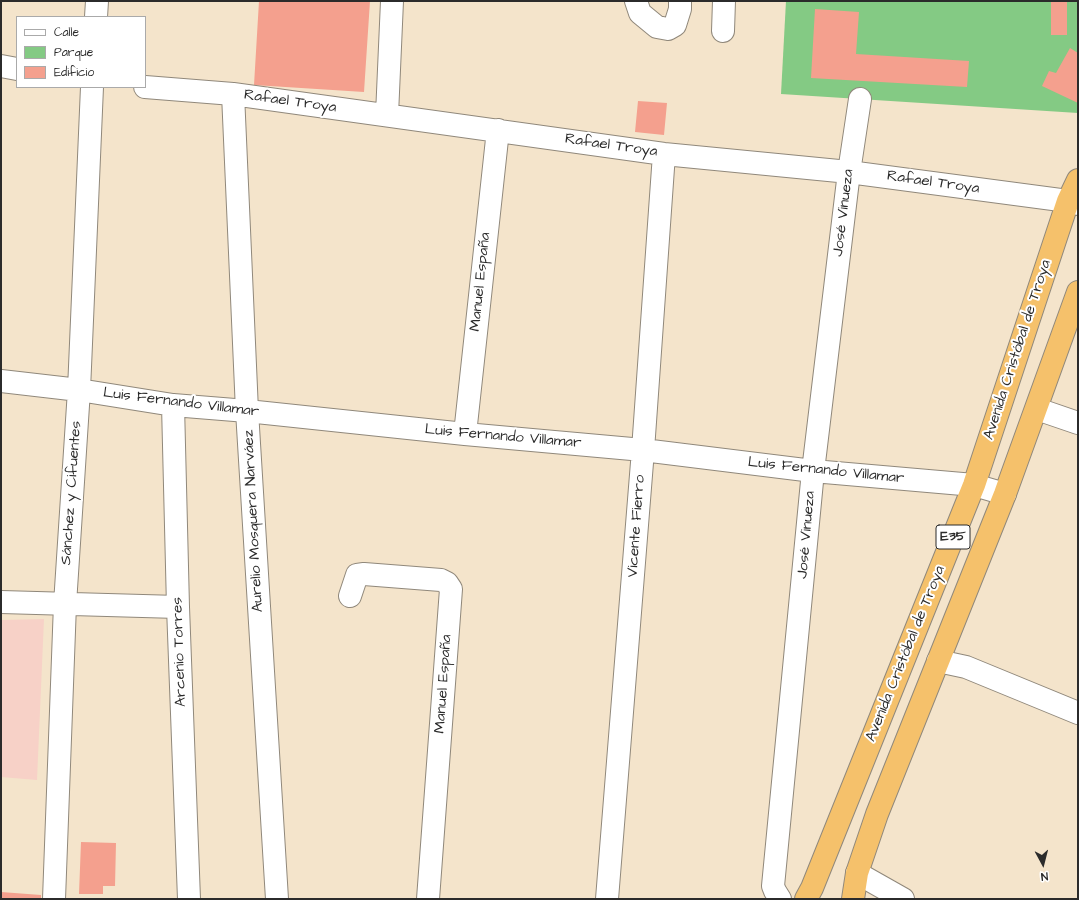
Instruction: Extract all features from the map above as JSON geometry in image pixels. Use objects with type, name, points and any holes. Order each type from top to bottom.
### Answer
[{"type":"highway","name":"Avenida Cristóbal de Troya","points":[[806,899],[812,888],[974,485],[1073,202],[1078,180]]},
{"type":"highway","name":"E35","points":[[853,899],[857,873],[877,814],[1005,494],[1078,292]]},
{"type":"street","points":[[96,16],[97,1]]},
{"type":"street","points":[[387,115],[392,1]]},
{"type":"street","points":[[636,1],[640,12],[657,27],[668,29],[676,25],[680,9],[680,1]]},
{"type":"street","points":[[723,30],[724,1]]},
{"type":"street","points":[[1,66],[16,69]]},
{"type":"street","name":"Rafael Troya","points":[[146,87],[233,94],[664,154],[849,172],[1073,202]]},
{"type":"street","name":"Sánchez y Cifuentes","points":[[54,899],[65,604],[79,390],[92,88]]},
{"type":"street","name":"Aurelio Mosquera Narváez","points":[[233,94],[247,411],[277,899]]},
{"type":"street","name":"José Vinueza","points":[[780,899],[773,886],[813,471],[849,172],[860,99]]},
{"type":"street","name":"Manuel España","points":[[465,434],[498,130]]},
{"type":"street","name":"Vicente Fierro","points":[[607,899],[643,450],[664,154]]},
{"type":"street","name":"Luis Fernando Villamar","points":[[1,381],[79,390],[174,405],[643,450],[813,471],[974,485],[1005,494]]},
{"type":"street","name":"Arcenio Torres","points":[[174,405],[178,607],[189,899]]},
{"type":"street","points":[[1037,408],[1078,422]]},
{"type":"street","name":"Manuel España","points":[[350,596],[357,575],[364,574],[441,580],[447,582],[452,589],[428,899]]},
{"type":"street","points":[[1,602],[178,607]]},
{"type":"street","points":[[938,661],[966,667],[1078,713]]},
{"type":"street","points":[[857,873],[903,899]]},
{"type":"shaded area","points":[[44,619],[37,780],[1,777],[1,620]]},
{"type":"green space","points":[[786,1],[1078,1],[1078,113],[781,94]]},
{"type":"building","points":[[259,1],[370,1],[364,92],[254,85]]},
{"type":"building","points":[[1051,1],[1067,1],[1067,35],[1051,35]]},
{"type":"building","points":[[815,9],[859,12],[856,54],[969,61],[967,87],[811,78]]},
{"type":"building","points":[[1070,48],[1078,53],[1078,103],[1042,86],[1049,71],[1056,73]]},
{"type":"building","points":[[638,101],[667,103],[664,135],[635,132]]},
{"type":"building","points":[[81,842],[116,843],[115,886],[103,886],[103,894],[79,894]]},
{"type":"building","points":[[1,892],[41,895],[41,899],[1,899]]}]
